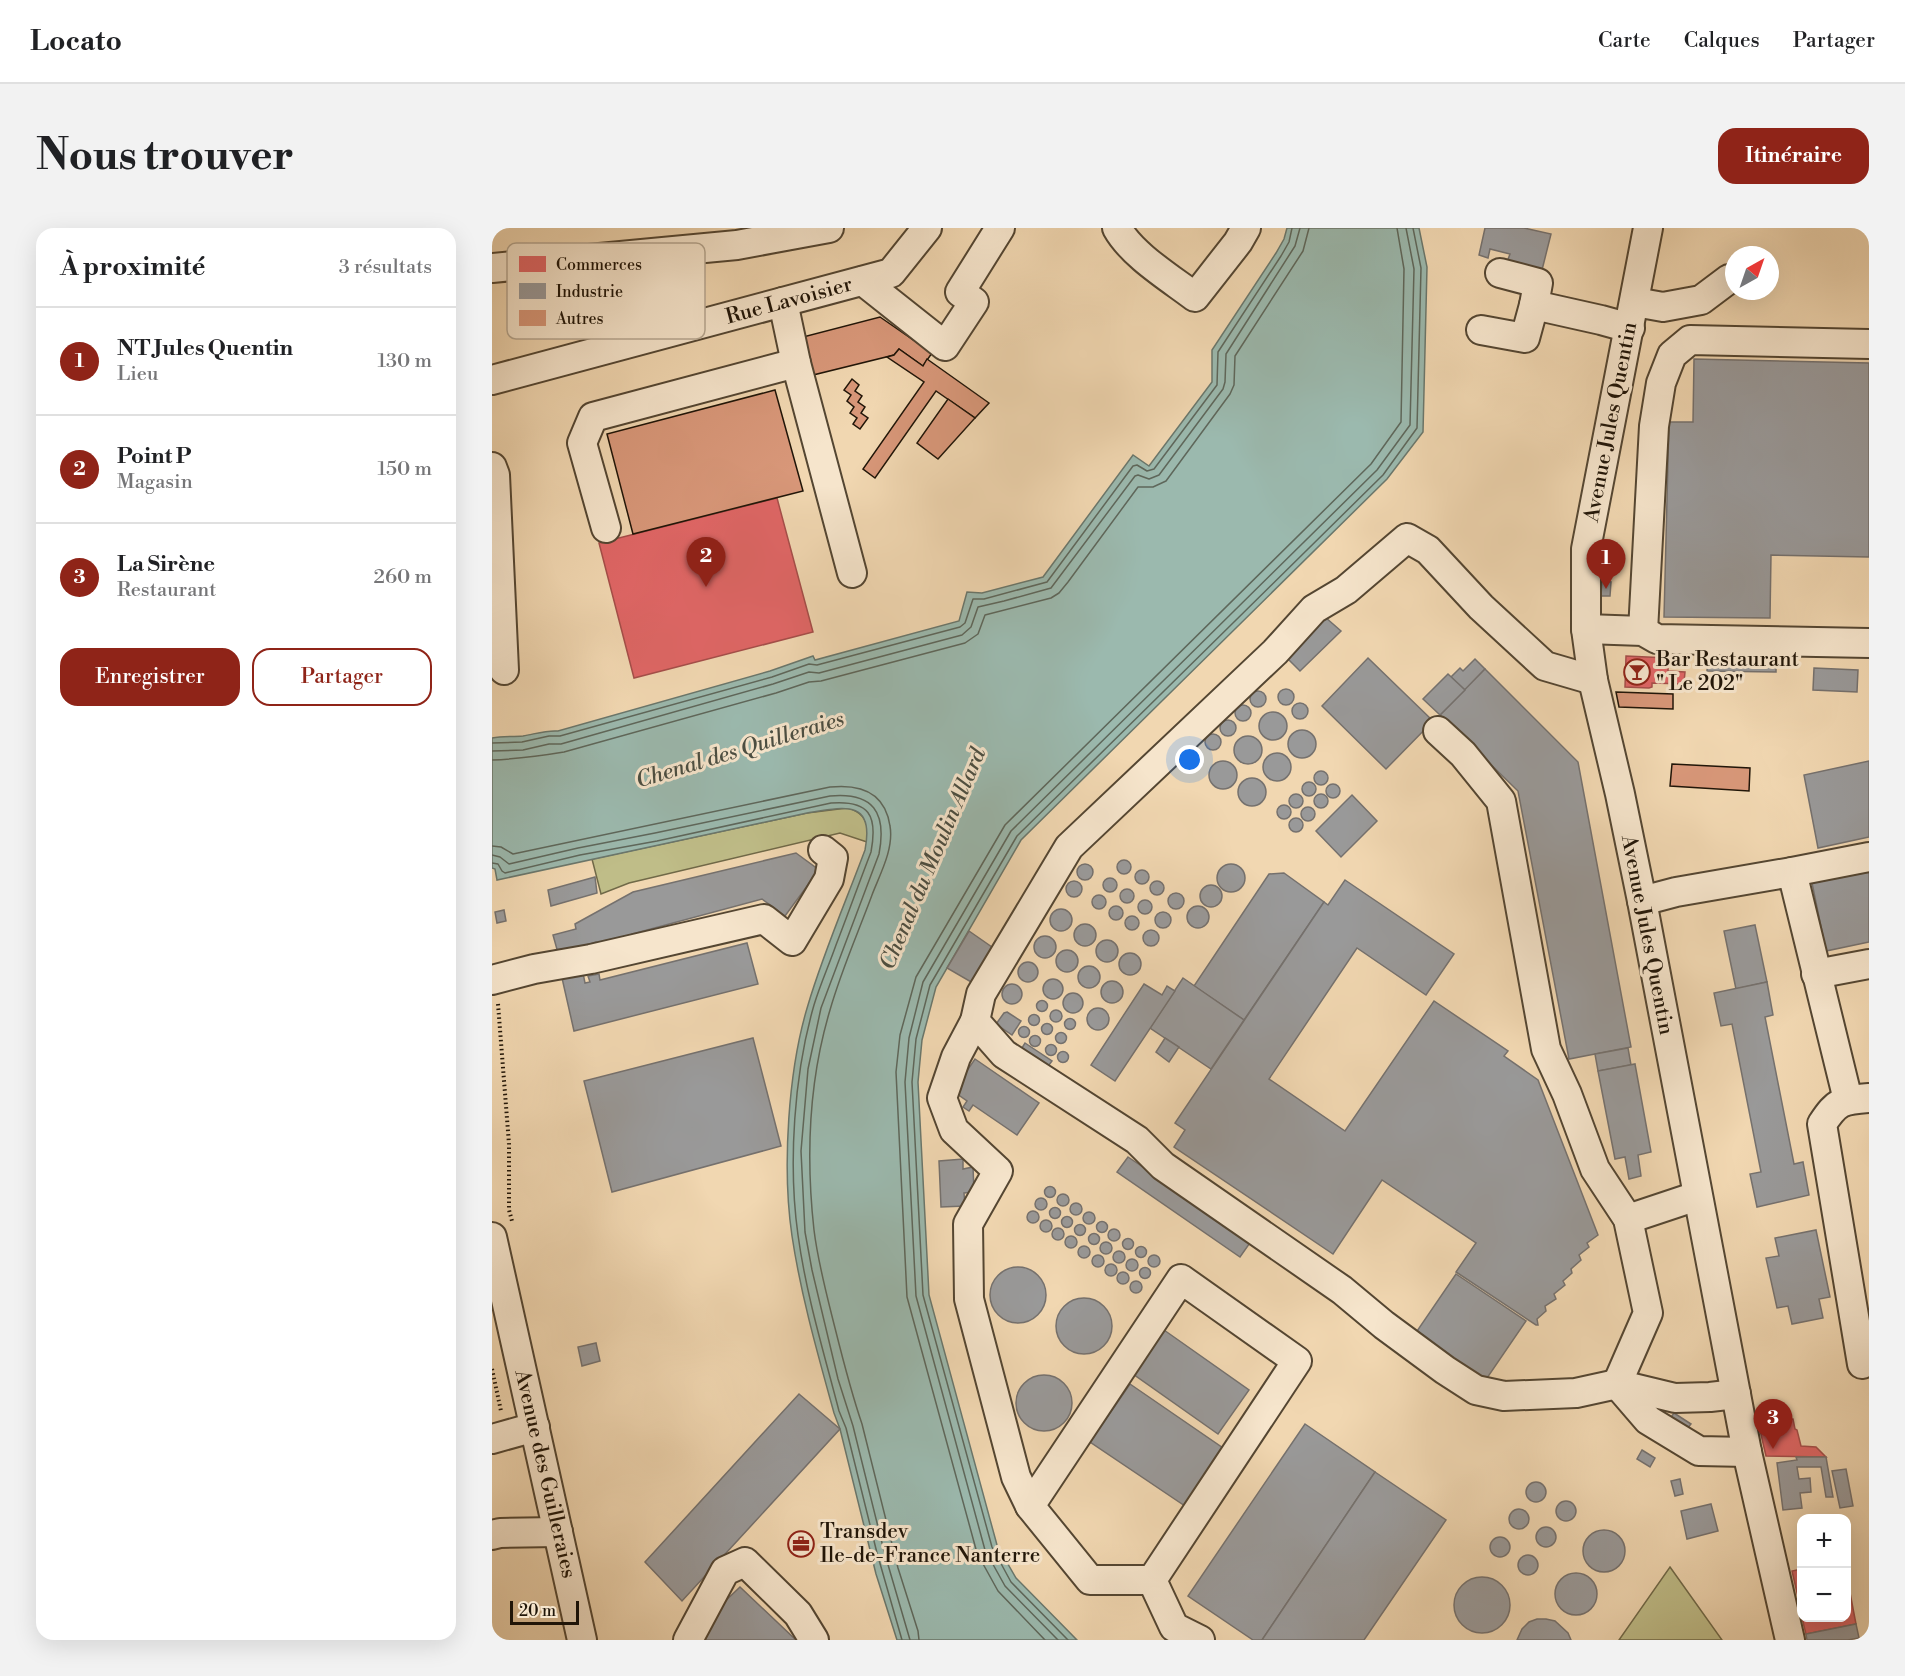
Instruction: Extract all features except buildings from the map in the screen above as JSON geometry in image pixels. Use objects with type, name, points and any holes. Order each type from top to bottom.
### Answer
[{"type":"street","points":[[705,248],[737,245],[829,228]]},
{"type":"street","name":"Rue Lavoisier","points":[[705,323],[891,273],[927,228]]},
{"type":"street","points":[[862,281],[945,346],[974,302],[960,292],[1000,228]]},
{"type":"street","points":[[1117,228],[1121,236],[1145,259],[1195,297],[1238,242],[1246,228]]},
{"type":"street","name":"Avenue Jules Quentin","points":[[1648,228],[1586,549],[1586,629],[1593,680],[1642,901],[1747,1452],[1790,1640]]},
{"type":"street","points":[[492,268],[507,267]]},
{"type":"street","points":[[1481,330],[1525,338],[1538,283],[1500,273]]},
{"type":"street","points":[[1534,305],[1601,320],[1701,300],[1725,282]]},
{"type":"street","points":[[783,302],[796,363],[852,573]]},
{"type":"street","name":"Rue Lavoisier","points":[[492,380],[645,339]]},
{"type":"street","points":[[1643,631],[1654,426],[1661,383],[1672,355],[1690,340],[1869,344]]},
{"type":"street","points":[[606,528],[582,443],[593,417],[796,363]]},
{"type":"street","points":[[492,467],[495,475],[504,670]]},
{"type":"street","points":[[1152,1580],[1090,1580],[1030,1506],[1016,1477],[969,1299],[968,1224],[998,1171],[954,1130],[942,1098],[956,1057],[975,1021],[981,994],[1069,847],[1275,652],[1314,609],[1346,590],[1407,538],[1428,550],[1481,607],[1545,666],[1593,680]]},
{"type":"street","points":[[1586,629],[1643,631],[1657,639],[1869,643]]},
{"type":"street","points":[[1438,731],[1463,754],[1501,801],[1546,1049],[1568,1094],[1595,1168],[1629,1219],[1648,1313],[1617,1384]]},
{"type":"street","points":[[495,988],[534,969],[591,959],[765,919],[792,942],[829,879],[833,858],[823,850]]},
{"type":"street","points":[[1642,901],[1676,892],[1869,857]]},
{"type":"street","points":[[1792,872],[1816,974],[1859,1099],[1833,1107],[1822,1124],[1862,1364]]},
{"type":"street","points":[[1816,974],[1869,964]]},
{"type":"street","points":[[975,1021],[1004,1054],[1137,1140],[1162,1166],[1342,1290],[1427,1357],[1476,1390],[1504,1396],[1576,1393],[1617,1384],[1675,1398],[1736,1394]]},
{"type":"street","points":[[1629,1219],[1697,1196]]},
{"type":"street","name":"Avenue des Guilleraies","points":[[502,1229],[534,1427],[582,1640]]},
{"type":"street","points":[[1030,1506],[1181,1279],[1297,1361],[1152,1580]]},
{"type":"street","points":[[1617,1384],[1648,1420],[1699,1450],[1747,1452]]},
{"type":"street","points":[[492,1439],[534,1427]]},
{"type":"street","points":[[492,1535],[558,1532]]},
{"type":"street","points":[[688,1640],[725,1571],[745,1562],[798,1614],[814,1640]]},
{"type":"street","points":[[1152,1580],[1174,1627],[1200,1640]]},
{"type":"path","points":[[495,988],[508,1144],[509,1210],[502,1229]]},
{"type":"shaded area","points":[[847,808],[858,813],[865,820],[868,830],[867,842],[840,833],[629,883],[601,894],[592,859],[807,813]]},
{"type":"shaded area","points":[[1670,1567],[1722,1640],[1619,1640]]},
{"type":"water","points":[[1287,228],[1419,228],[1427,267],[1423,432],[1387,479],[1021,840],[936,987],[922,1040],[918,1082],[929,1295],[997,1545],[1016,1578],[1077,1640],[897,1640],[876,1574],[840,1429],[805,1303],[792,1236],[787,1180],[789,1119],[801,1031],[821,966],[865,850],[867,834],[865,822],[861,814],[854,810],[833,809],[807,813],[497,880],[495,869],[492,868],[492,738],[558,731],[770,671],[813,656],[815,660],[959,621],[967,592],[982,593],[1043,577],[1133,455],[1149,466],[1212,382],[1212,350],[1276,253]]},
{"type":"place","name":"Point P","points":[[706,587]]},
{"type":"place","name":"NT Jules Quentin","points":[[1606,589]]},
{"type":"place","name":"Bar Restaurant \" Le 202\"","points":[[1637,672]]},
{"type":"place","name":"La Sirène","points":[[1773,1449]]},
{"type":"place","name":"Transdev Ile-de-France Nanterre","points":[[801,1544]]},
{"type":"water label","name":"Chenal des Quilleraies","points":[[740,750]]},
{"type":"water label","name":"Chenal du Moulin Allard","points":[[933,859]]}]
